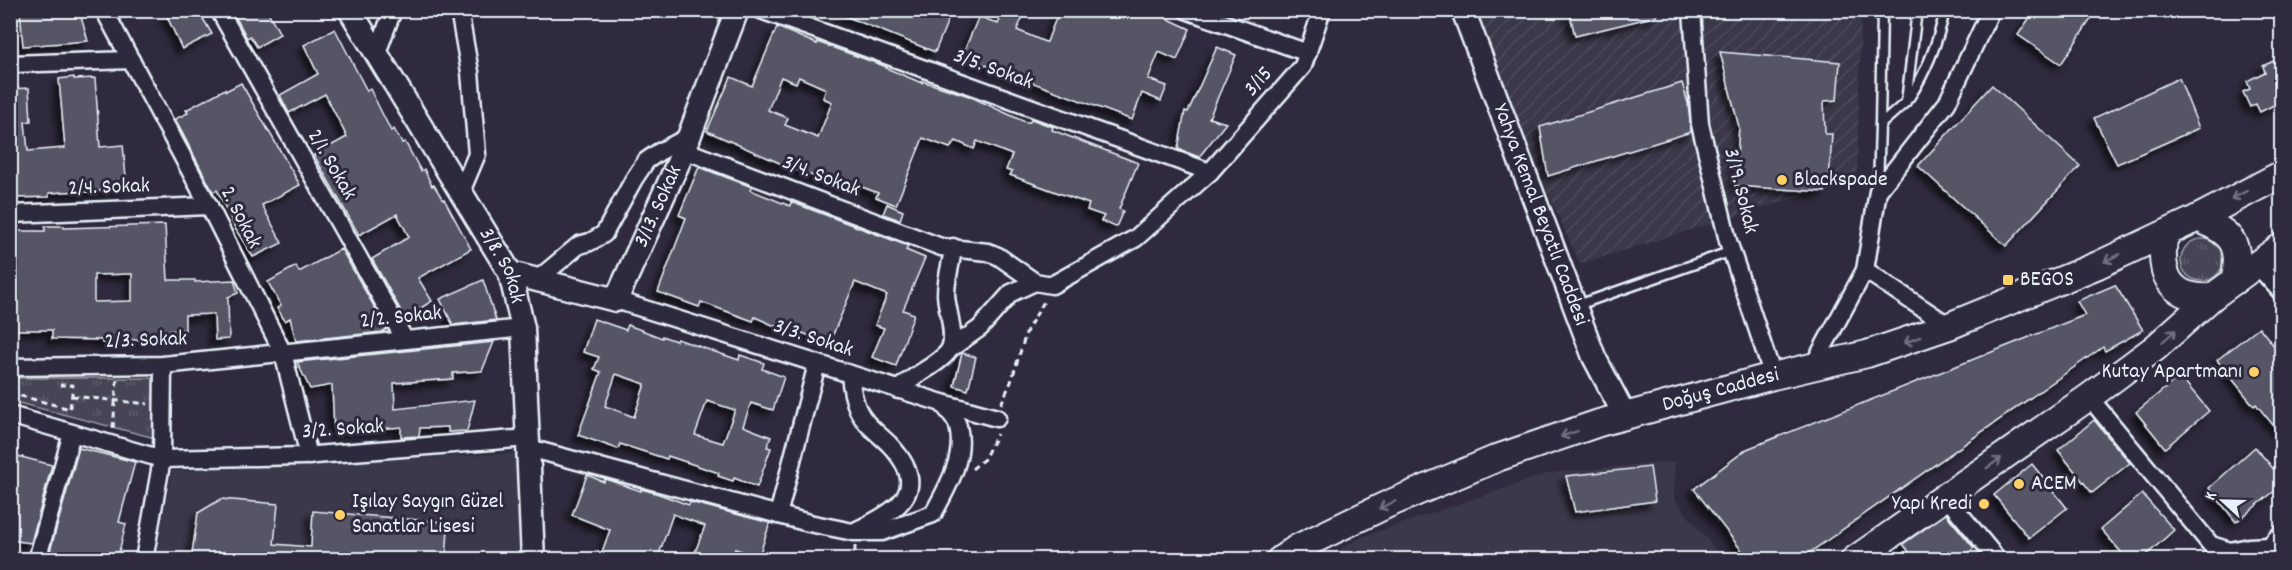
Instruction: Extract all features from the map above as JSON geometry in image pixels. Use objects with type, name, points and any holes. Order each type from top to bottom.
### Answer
[{"type":"main road","points":[[2212,297],[2189,296],[2170,283],[2164,272],[2162,261],[2165,234],[2282,174]]},
{"type":"main road","points":[[2198,218],[2222,229],[2230,237],[2236,248],[2238,259],[2234,281]]},
{"type":"main road","name":"Doğuş Caddesi","points":[[1280,560],[1297,548],[1386,505],[1490,461],[1624,416],[1773,376],[1867,354],[1949,326],[2098,265],[2165,234]]},
{"type":"main road","points":[[1854,560],[2089,397],[2155,348],[2212,297],[2282,246]]},
{"type":"street","name":"2. Sokak","points":[[104,10],[209,206],[283,353],[309,456]]},
{"type":"street","name":"2/1. Sokak","points":[[219,10],[405,340]]},
{"type":"street","name":"3/8. Sokak","points":[[350,10],[510,273],[523,328],[533,560]]},
{"type":"street","points":[[377,53],[393,10]]},
{"type":"street","points":[[459,10],[470,72],[477,154],[461,192]]},
{"type":"street","name":"3/13. Sokak","points":[[616,300],[687,143],[737,10]]},
{"type":"street","name":"3/5. Sokak","points":[[761,10],[1210,172]]},
{"type":"street","points":[[1186,10],[1308,53]]},
{"type":"street","name":"3/15","points":[[1052,285],[1136,238],[1210,172],[1303,66],[1322,10]]},
{"type":"street","name":"Yahya Kemal Beyatlı Caddesi","points":[[1463,10],[1594,357],[1624,416]]},
{"type":"street","name":"3/19. Sokak","points":[[1692,10],[1700,124],[1716,197],[1773,376]]},
{"type":"street","points":[[1813,366],[1865,270],[1878,191],[1947,103],[1991,10]]},
{"type":"street","points":[[10,64],[131,60]]},
{"type":"street","points":[[537,280],[579,245],[604,234],[646,161],[659,152],[687,143]]},
{"type":"street","name":"3/4. Sokak","points":[[687,143],[947,247],[988,252],[998,256],[1035,282]]},
{"type":"street","name":"2/4. Sokak","points":[[10,214],[209,206]]},
{"type":"street","points":[[947,247],[946,294],[951,320],[950,349]]},
{"type":"street","points":[[2256,264],[2282,293]]},
{"type":"street","points":[[1865,270],[1949,326]]},
{"type":"street","points":[[510,273],[616,300]]},
{"type":"street","points":[[898,390],[908,379],[946,355],[950,349],[980,328],[1011,293],[1035,282],[1052,285]]},
{"type":"street","name":"3/3. Sokak","points":[[616,300],[898,390],[997,418]]},
{"type":"street","name":"2/2. Sokak","points":[[283,353],[523,328]]},
{"type":"street","name":"2/3. Sokak","points":[[10,367],[163,365],[283,353]]},
{"type":"street","points":[[778,515],[817,364]]},
{"type":"street","points":[[144,560],[162,459],[163,365]]},
{"type":"street","points":[[850,374],[851,390],[859,412],[872,429],[890,444],[905,466],[911,480],[905,500],[873,522],[853,532]]},
{"type":"street","points":[[2089,397],[2211,545],[2230,551],[2269,546],[2282,533]]},
{"type":"street","name":"3/2. Sokak","points":[[162,459],[309,456],[528,443],[808,523],[853,532],[882,532],[933,514],[951,482],[960,448],[958,424],[942,403]]},
{"type":"street","points":[[10,415],[162,459]]},
{"type":"street","points":[[37,560],[72,433]]},
{"type":"street","points":[[1946,497],[1998,560]]},
{"type":"lane","points":[[1878,191],[1882,10]]},
{"type":"lane","points":[[1906,102],[1917,10]]},
{"type":"lane","points":[[1880,125],[1906,102],[1920,82],[1939,37],[1946,10]]},
{"type":"lane","points":[[1575,306],[1732,251]]},
{"type":"path","points":[[951,482],[964,476],[984,459],[998,431],[997,418],[1027,330],[1052,285]]},
{"type":"path","points":[[111,444],[118,366]]},
{"type":"path","points":[[10,393],[70,409],[73,385],[52,385]]},
{"type":"path","points":[[72,396],[162,405]]},
{"type":"shaded area","points":[[1465,11],[1861,11],[1857,179],[1580,264]]},
{"type":"shaded area","name":"Işılay Saygın Güzel Sanatlar Lisesi","points":[[516,453],[519,559],[155,560],[172,471]]},
{"type":"shaded area","points":[[1675,461],[1674,498],[1723,559],[1321,560],[1362,537],[1549,473]]},
{"type":"green space","points":[[2202,239],[2217,245],[2223,260],[2217,275],[2202,281],[2187,275],[2181,260],[2187,245]]},
{"type":"green space","points":[[10,378],[156,378],[155,438],[11,401]]},
{"type":"building","points":[[20,10],[79,10],[88,41],[23,46]]},
{"type":"building","points":[[164,10],[198,10],[212,34],[182,49]]},
{"type":"building","points":[[232,10],[267,10],[280,34],[257,47],[250,36],[247,38]]},
{"type":"building","points":[[830,10],[952,10],[935,52]]},
{"type":"building","points":[[1004,10],[1026,10],[1017,30],[1045,42],[1047,42],[1059,10],[1149,10],[1190,29],[1177,60],[1159,52],[1148,79],[1167,86],[1161,101],[1142,93],[1132,120],[962,56],[979,16],[998,24]]},
{"type":"building","points":[[1569,10],[1656,10],[1657,16],[1575,36]]},
{"type":"building","points":[[2035,10],[2097,10],[2061,64],[2018,35]]},
{"type":"building","points":[[777,27],[817,44],[817,42],[887,67],[922,83],[922,81],[969,96],[1025,122],[1030,122],[1031,119],[1053,127],[1052,130],[1138,163],[1119,209],[1123,211],[1116,227],[1101,221],[1104,216],[1087,210],[1089,204],[1010,175],[1012,172],[1006,170],[1012,155],[977,141],[974,149],[956,141],[950,148],[923,138],[896,205],[876,197],[878,193],[846,181],[844,187],[791,168],[707,131],[731,77],[752,86]],"holes":[[[781,77],[796,83],[799,77],[826,89],[823,98],[832,102],[818,138],[785,125],[788,118],[768,110]]]},
{"type":"building","points":[[335,29],[367,91],[370,89],[391,131],[394,129],[402,143],[405,142],[421,171],[424,169],[432,186],[434,185],[444,199],[471,249],[418,278],[432,301],[405,318],[372,259],[409,237],[397,214],[359,235],[314,155],[347,137],[325,94],[289,113],[280,95],[318,74],[304,45]]},
{"type":"building","points":[[1217,47],[1236,55],[1209,118],[1226,123],[1199,157],[1178,149],[1185,111],[1188,112]]},
{"type":"building","points":[[1720,52],[1840,62],[1837,100],[1824,101],[1825,134],[1832,134],[1829,182],[1825,192],[1735,186],[1739,127]]},
{"type":"building","points":[[2282,57],[2282,101],[2260,112],[2256,104],[2250,107],[2243,92],[2250,89],[2247,81],[2265,72],[2263,66]]},
{"type":"building","points":[[74,77],[74,79],[95,78],[100,147],[123,145],[127,188],[78,193],[78,191],[49,193],[49,197],[12,198],[10,140],[13,139],[13,125],[10,89],[29,88],[31,121],[25,122],[28,151],[65,148],[59,79]]},
{"type":"building","points":[[2179,78],[2199,128],[2117,164],[2094,118]]},
{"type":"building","points":[[241,83],[300,185],[262,205],[282,243],[253,257],[236,230],[217,190],[213,192],[175,119],[188,113],[186,110]]},
{"type":"building","points":[[1682,83],[1688,103],[1691,132],[1548,176],[1540,127]]},
{"type":"building","points":[[1992,85],[2080,166],[2006,246],[1918,166]]},
{"type":"building","points":[[699,167],[752,187],[750,190],[790,206],[791,202],[908,246],[906,250],[925,258],[903,310],[914,314],[896,366],[872,357],[884,328],[875,325],[887,295],[855,282],[829,344],[788,327],[786,331],[755,317],[753,321],[701,302],[699,307],[658,292],[686,218],[679,215]]},
{"type":"building","points":[[887,204],[903,211],[900,220],[883,214]]},
{"type":"building","points":[[165,225],[168,280],[195,280],[195,282],[234,280],[238,293],[228,297],[229,339],[215,340],[214,314],[185,315],[185,330],[167,331],[167,334],[151,334],[151,340],[124,340],[124,343],[52,339],[52,330],[10,330],[10,231],[45,231],[45,226],[64,226],[64,228]],"holes":[[[132,274],[132,301],[94,302],[94,275]]]},
{"type":"building","points":[[341,249],[387,329],[382,332],[296,341],[290,318],[285,321],[277,308],[281,306],[268,282],[296,266],[299,272]]},
{"type":"building","points":[[483,280],[496,320],[453,325],[440,299]]},
{"type":"building","points":[[2115,285],[2143,330],[2105,351],[2103,347],[1799,560],[1749,560],[1694,489],[1747,449],[2085,315],[2077,301]]},
{"type":"building","points":[[594,319],[626,330],[628,325],[662,338],[662,336],[676,341],[677,339],[739,360],[740,355],[764,363],[762,369],[784,377],[773,410],[751,403],[743,426],[771,437],[767,447],[771,448],[757,487],[734,478],[733,481],[718,476],[719,473],[668,456],[667,459],[620,444],[618,449],[578,435],[601,372],[594,369],[599,357],[583,352]],"holes":[[[616,374],[645,384],[634,417],[605,406]],[[707,401],[735,410],[723,443],[695,435]]]},
{"type":"building","name":"Kutay Apartmanı","points":[[2259,327],[2282,356],[2282,436],[2217,360]]},
{"type":"building","points":[[494,342],[482,371],[453,373],[453,379],[394,383],[395,409],[475,400],[467,431],[448,432],[448,427],[420,428],[419,436],[401,437],[401,427],[334,433],[332,385],[310,389],[297,362]]},
{"type":"building","points":[[962,353],[976,357],[968,390],[954,386]]},
{"type":"building","points":[[2180,376],[2209,411],[2165,448],[2136,412]]},
{"type":"building","points":[[2094,420],[2130,463],[2092,493],[2058,450]]},
{"type":"building","points":[[2255,447],[2282,479],[2282,485],[2236,522],[2209,488]]},
{"type":"building","points":[[79,448],[135,462],[119,522],[126,524],[117,560],[81,560],[50,551]]},
{"type":"building","points":[[10,454],[52,465],[31,543],[10,540]]},
{"type":"building","points":[[2032,464],[2067,508],[2029,538],[1994,495]]},
{"type":"building","points":[[1650,467],[1655,501],[1575,512],[1566,476]]},
{"type":"building","points":[[587,475],[604,482],[605,479],[641,491],[641,489],[659,494],[689,505],[690,502],[770,523],[759,556],[735,549],[731,560],[692,560],[705,526],[673,514],[657,560],[599,560],[610,530],[572,515]]},
{"type":"building","points":[[2142,494],[2174,530],[2141,560],[2128,560],[2101,529]]},
{"type":"building","points":[[221,499],[278,504],[274,544],[311,547],[313,511],[443,522],[448,529],[446,560],[191,560],[198,513]]},
{"type":"building","points":[[1946,514],[1974,548],[1960,560],[1915,560],[1903,544]]},
{"type":"place","name":"Blackspade","points":[[1782,180]]},
{"type":"place","name":"BEGOS","points":[[2008,280]]},
{"type":"place","name":"Kutay Apartmanı","points":[[2254,372]]},
{"type":"place","name":"ACEM","points":[[2019,484]]},
{"type":"place","name":"Yapı Kredi","points":[[1984,504]]},
{"type":"place","name":"Işılay Saygın Güzel Sanatlar Lisesi","points":[[340,515]]}]
